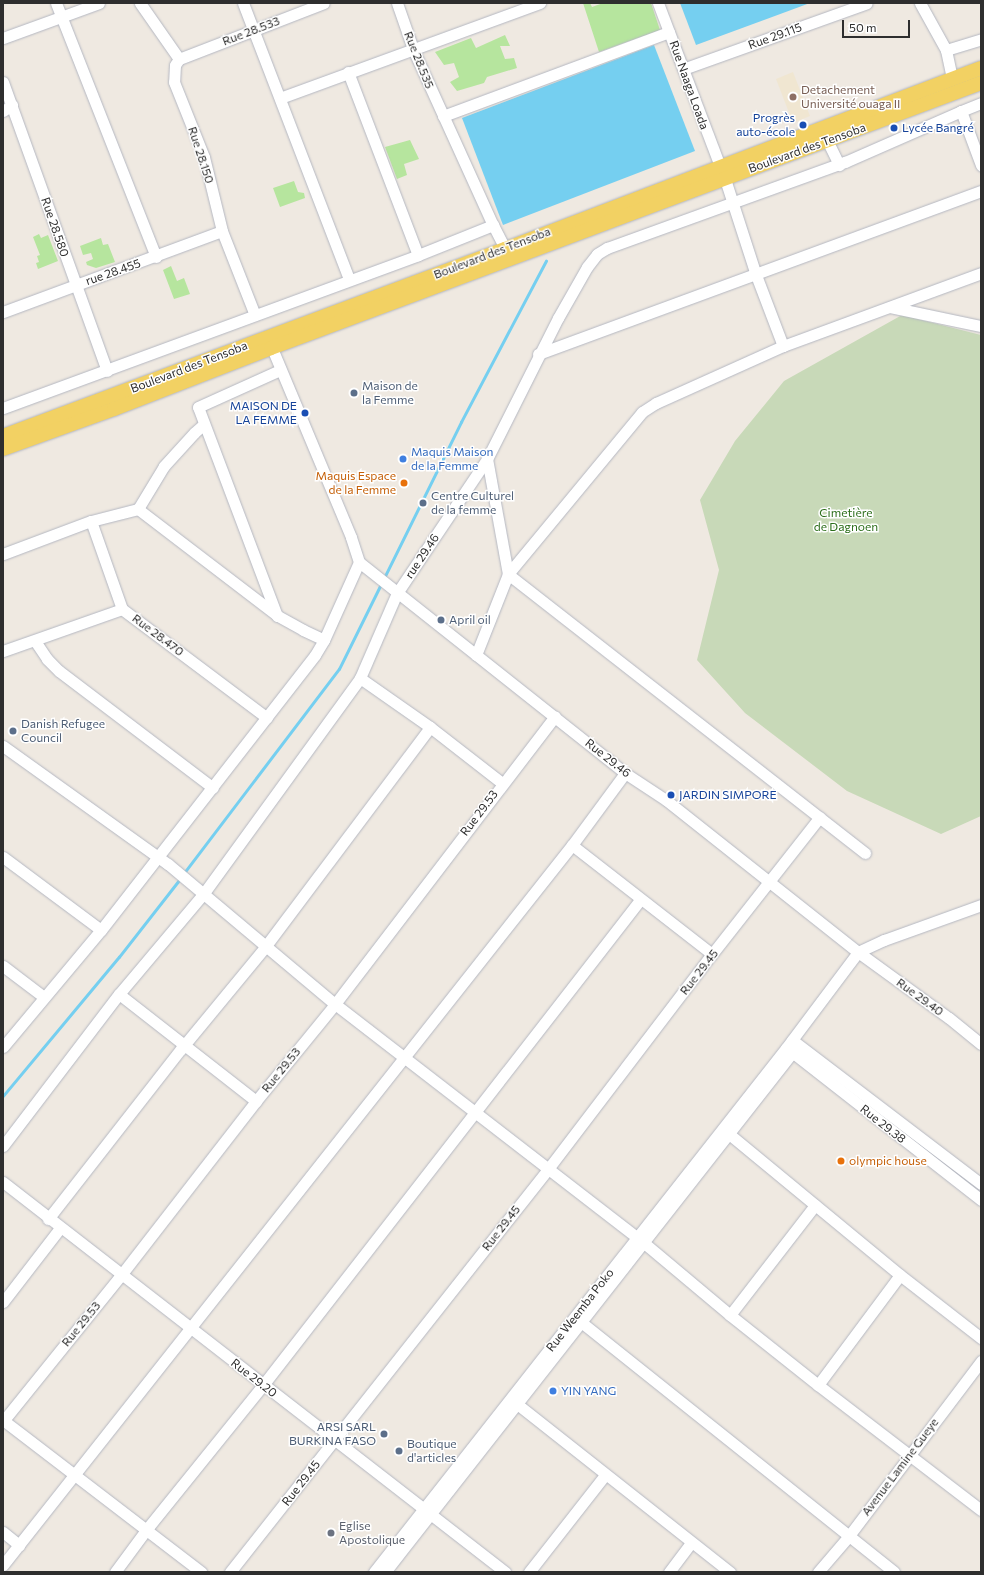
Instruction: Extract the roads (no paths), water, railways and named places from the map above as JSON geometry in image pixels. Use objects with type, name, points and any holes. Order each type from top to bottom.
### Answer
[{"type":"main road","name":"Boulevard des Tensoba","points":[[3,436],[269,342],[722,173],[981,68]]},
{"type":"main road","name":"Boulevard des Tensoba","points":[[3,449],[114,409],[269,342],[505,249],[722,173],[827,140],[981,83]]},
{"type":"street","points":[[56,3],[156,257]]},
{"type":"street","points":[[3,38],[99,3]]},
{"type":"street","points":[[140,3],[179,59]]},
{"type":"street","points":[[243,3],[349,280]]},
{"type":"street","name":"Rue 28.533","points":[[179,59],[324,3]]},
{"type":"street","name":"Rue 28.535","points":[[397,3],[413,49],[505,249]]},
{"type":"street","points":[[280,98],[540,3]]},
{"type":"street","name":"Rue Naaga Loada","points":[[658,3],[722,173]]},
{"type":"street","name":"Rue 29.115","points":[[683,69],[867,3]]},
{"type":"street","points":[[920,3],[946,50],[952,79]]},
{"type":"street","points":[[443,116],[669,32]]},
{"type":"street","points":[[946,50],[981,39]]},
{"type":"street","name":"Rue 28.150","points":[[179,59],[175,64],[174,82],[204,157],[222,231],[255,315]]},
{"type":"street","points":[[348,72],[418,255]]},
{"type":"street","name":"Rue 28.580","points":[[3,82],[8,108],[108,371]]},
{"type":"street","name":"rue 29.46","points":[[3,1146],[119,994],[201,891],[360,678],[397,593],[487,459],[538,354],[587,267],[597,254],[606,248],[839,164],[981,103]]},
{"type":"street","points":[[961,111],[981,165]]},
{"type":"street","points":[[827,140],[839,164]]},
{"type":"street","points":[[722,173],[756,274],[783,346]]},
{"type":"street","points":[[538,354],[981,191]]},
{"type":"street","points":[[3,408],[108,371],[418,255],[493,225]]},
{"type":"street","name":"rue 28.455","points":[[3,312],[156,257],[222,231]]},
{"type":"street","points":[[476,655],[508,574],[642,412],[656,403],[783,346],[981,273]]},
{"type":"street","points":[[890,307],[981,326]]},
{"type":"street","points":[[3,1047],[101,930],[316,655],[359,562],[269,342]]},
{"type":"street","points":[[278,616],[204,424],[199,406],[280,370]]},
{"type":"street","points":[[3,554],[91,521],[138,509],[164,466],[204,424]]},
{"type":"street","points":[[487,459],[508,574],[865,853]]},
{"type":"street","points":[[138,509],[278,616],[324,640]]},
{"type":"street","name":"Rue 28.470","points":[[91,521],[122,608],[267,718]]},
{"type":"street","name":"Rue 29.46","points":[[359,562],[625,773],[666,800],[858,952]]},
{"type":"street","points":[[3,651],[35,641],[122,608]]},
{"type":"street","points":[[35,641],[47,659],[59,671],[213,788]]},
{"type":"street","points":[[360,678],[430,727],[502,783]]},
{"type":"street","name":"Rue 29.53","points":[[4,1420],[121,1275],[256,1101],[335,1004],[502,783],[555,716]]},
{"type":"street","points":[[48,1219],[184,1045],[265,947],[430,727]]},
{"type":"street","points":[[3,746],[168,864],[265,947],[335,1004],[641,1239],[730,1315],[818,1385],[981,1510]]},
{"type":"street","points":[[3,1565],[572,845],[625,773]]},
{"type":"street","name":"Rue 29.45","points":[[230,1572],[548,1169],[712,954],[820,817]]},
{"type":"street","points":[[572,845],[640,900],[712,954]]},
{"type":"street","points":[[3,857],[101,930]]},
{"type":"street","points":[[115,1572],[146,1530],[263,1385],[640,900]]},
{"type":"street","points":[[858,952],[891,937],[981,905]]},
{"type":"street","name":"Rue 29.40","points":[[858,952],[949,1018],[981,1044]]},
{"type":"street","name":"Rue Weemba Poko","points":[[384,1572],[427,1511],[790,1047],[858,952]]},
{"type":"street","points":[[3,966],[44,998]]},
{"type":"street","points":[[119,994],[256,1101]]},
{"type":"street","points":[[790,1047],[981,1184]]},
{"type":"street","name":"Rue 29.38","points":[[790,1047],[981,1200]]},
{"type":"street","points":[[725,1131],[900,1275],[981,1338]]},
{"type":"street","name":"Rue 29.20","points":[[3,1182],[48,1219],[505,1572]]},
{"type":"street","points":[[730,1315],[815,1205]]},
{"type":"street","points":[[3,1302],[60,1228]]},
{"type":"street","points":[[818,1385],[900,1275]]},
{"type":"street","points":[[577,1320],[848,1537],[894,1572]]},
{"type":"street","name":"Avenue Lamine Gueye","points":[[818,1572],[848,1537],[981,1361]]},
{"type":"street","points":[[513,1401],[691,1543],[730,1572]]},
{"type":"street","points":[[4,1420],[201,1572]]},
{"type":"street","points":[[529,1572],[605,1475]]},
{"type":"street","name":"Rue Weemba Poko","points":[[374,1572],[427,1511]]},
{"type":"street","points":[[3,1532],[19,1544]]},
{"type":"street","points":[[669,1572],[691,1543]]},
{"type":"water","points":[[680,3],[810,3],[696,45]]},
{"type":"water","points":[[654,45],[695,151],[503,225],[462,118]]},
{"type":"waterway","points":[[384,578],[461,422],[546,261]]},
{"type":"waterway","points":[[184,873],[339,669],[381,584]]},
{"type":"waterway","points":[[3,1096],[119,957],[180,879]]},
{"type":"place","name":"Detachement Université ouaga II","points":[[793,97]]},
{"type":"place","name":"Progrès auto-école","points":[[803,125]]},
{"type":"place","name":"Lycée Bangré","points":[[894,128]]},
{"type":"place","name":"Maison de la Femme","points":[[354,393]]},
{"type":"place","name":"MAISON DE LA FEMME","points":[[305,413]]},
{"type":"place","name":"Maquis Maison de la Femme","points":[[403,459]]},
{"type":"place","name":"Maquis Espace de la Femme","points":[[404,483]]},
{"type":"place","name":"Centre Culturel de la femme","points":[[423,503]]},
{"type":"place","name":"April oil","points":[[441,620]]},
{"type":"place","name":"Danish Refugee Council","points":[[13,731]]},
{"type":"place","name":"JARDIN SIMPORE","points":[[671,795]]},
{"type":"place","name":"olympic house","points":[[841,1161]]},
{"type":"place","name":"YIN YANG","points":[[553,1391]]},
{"type":"place","name":"ARSI SARL BURKINA FASO","points":[[384,1434]]},
{"type":"place","name":"Boutique d'articles","points":[[399,1451]]},
{"type":"place","name":"Eglise Apostolique","points":[[331,1533]]},
{"type":"park label","name":"Cimetière de Dagnoen","points":[[846,520]]}]
